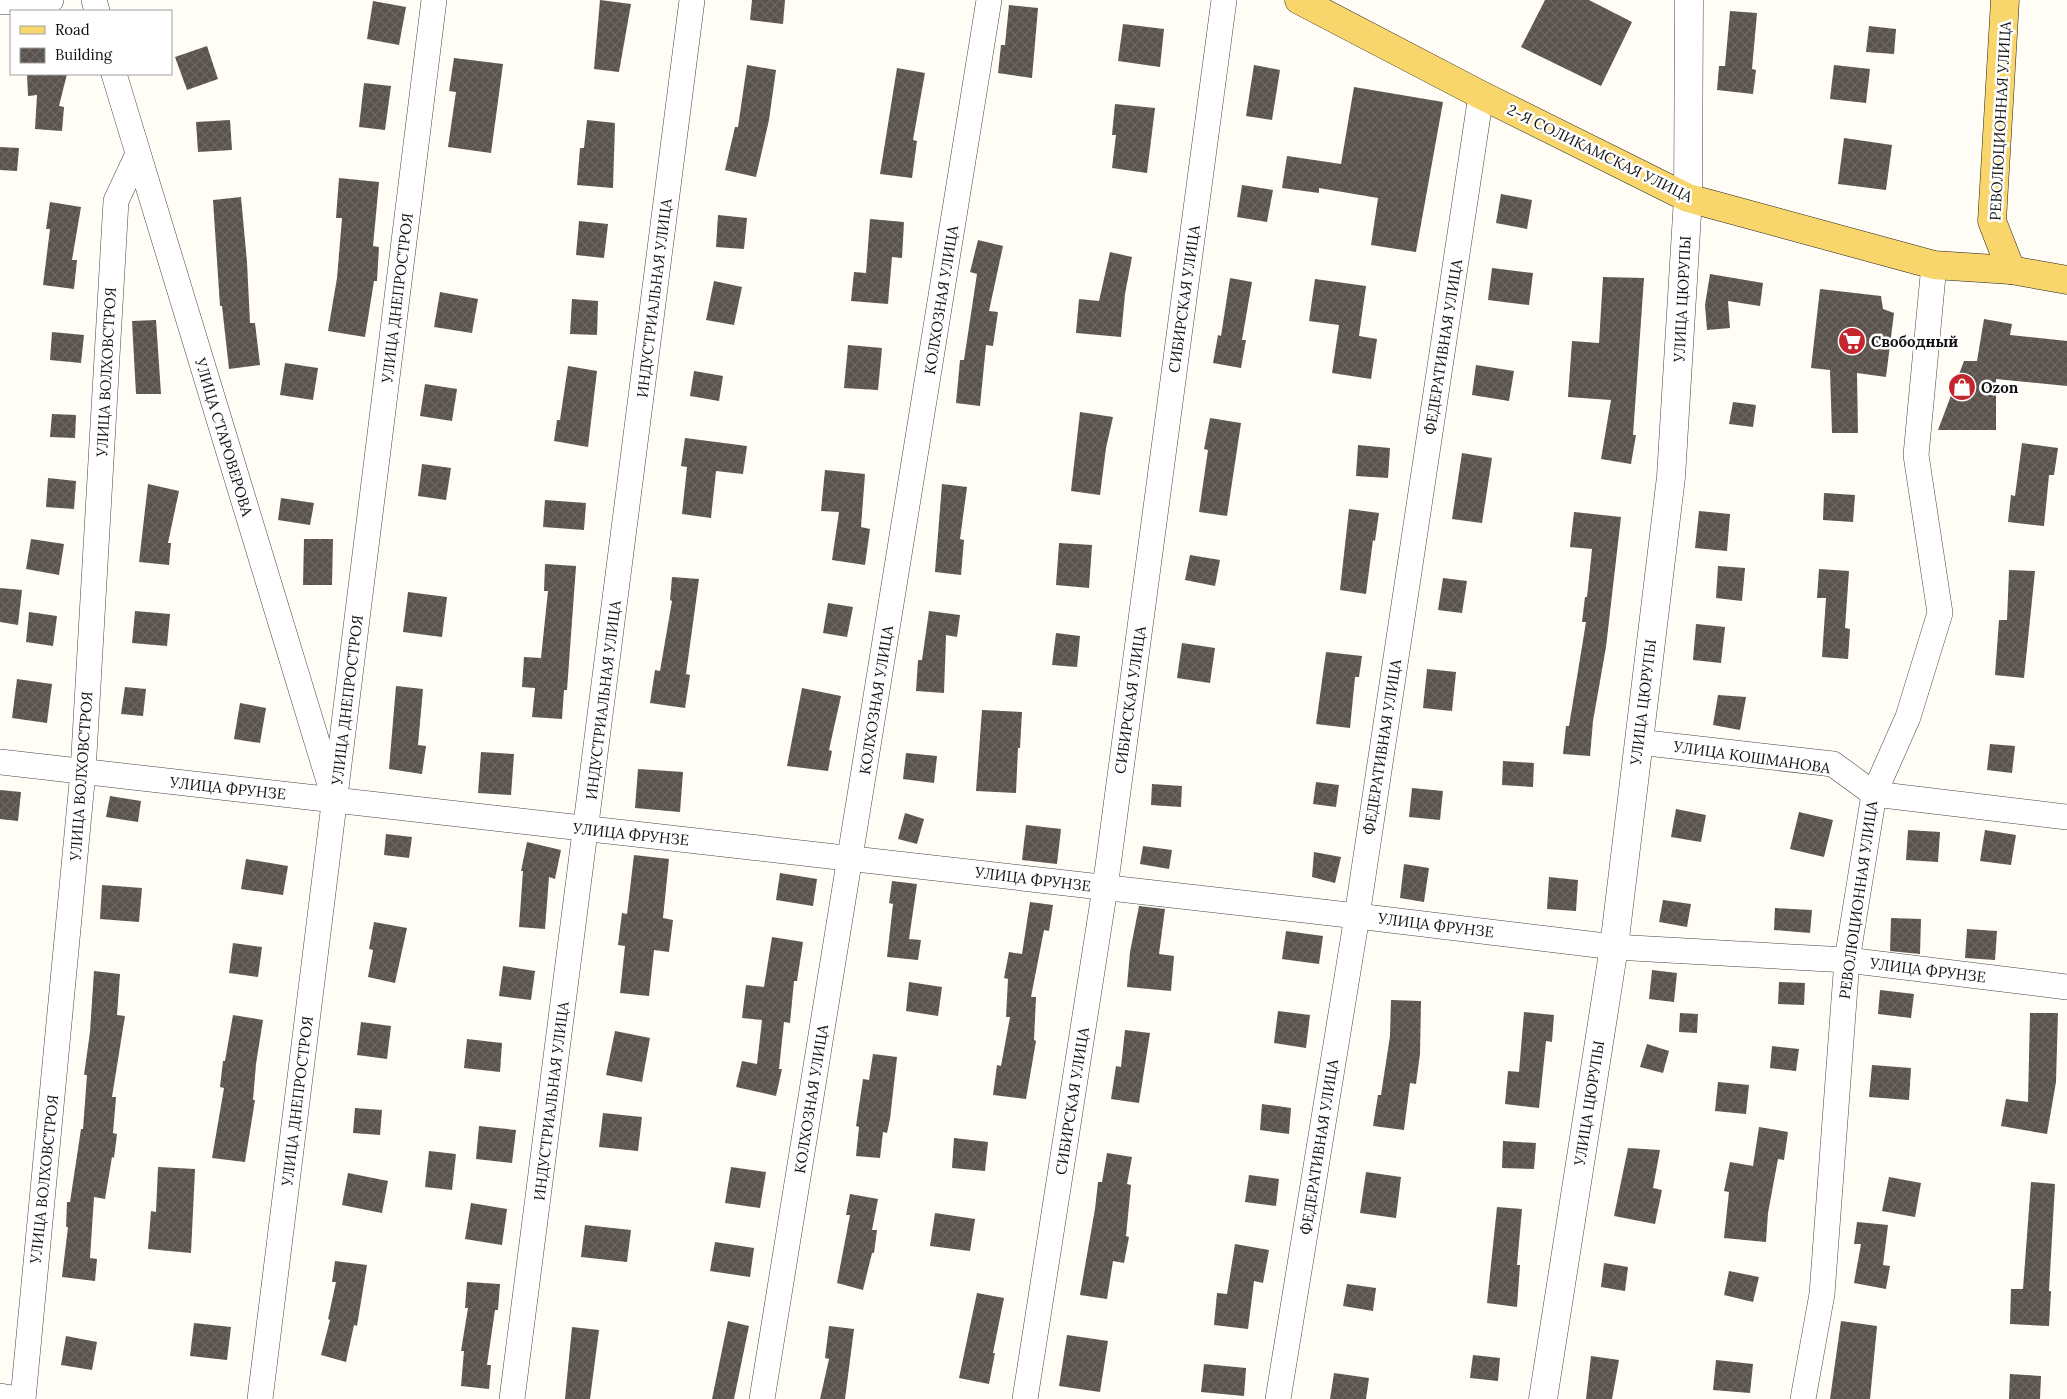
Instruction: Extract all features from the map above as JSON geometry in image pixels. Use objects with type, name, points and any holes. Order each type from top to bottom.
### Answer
[{"type":"main road","name":"2-Я СОЛИКАМСКАЯ УЛИЦА","points":[[1299,0],[1481,95],[1688,198],[1934,264],[2011,270],[2067,280]]},
{"type":"main road","name":"РЕВОЛЮЦИОННАЯ УЛИЦА","points":[[2005,0],[1992,221],[2011,270]]},
{"type":"street","points":[[0,2],[51,0]]},
{"type":"street","name":"УЛИЦА ДНЕПРОСТРОЯ","points":[[260,1399],[434,0]]},
{"type":"street","name":"ИНДУСТРИАЛЬНАЯ УЛИЦА","points":[[512,1399],[692,0]]},
{"type":"street","name":"КОЛХОЗНАЯ УЛИЦА","points":[[762,1399],[989,0]]},
{"type":"street","name":"СИБИРСКАЯ УЛИЦА","points":[[1025,1399],[1106,888],[1224,0]]},
{"type":"street","name":"УЛИЦА ЦЮРУПЫ","points":[[1543,1399],[1614,947],[1671,477],[1688,198],[1689,0]]},
{"type":"street","name":"УЛИЦА СТАРОВЕРОВА","points":[[114,75],[335,800]]},
{"type":"street","name":"ФЕДЕРАТИВНАЯ УЛИЦА","points":[[1278,1399],[1357,916],[1481,95]]},
{"type":"street","name":"УЛИЦА ВОЛХОВСТРОЯ","points":[[23,1399],[83,772],[116,201],[138,156]]},
{"type":"street","name":"РЕВОЛЮЦИОННАЯ УЛИЦА","points":[[1803,1399],[1822,1294],[1847,960],[1874,794],[1908,717],[1940,613],[1916,454],[1934,264]]},
{"type":"street","name":"УЛИЦА КОШМАНОВА","points":[[1638,742],[1833,764],[1874,794],[2067,817]]},
{"type":"street","name":"УЛИЦА ФРУНЗЕ","points":[[0,762],[1357,916],[1614,947],[1847,960],[2067,987]]},
{"type":"street","points":[[0,1396],[18,1399]]},
{"type":"building","points":[[600,0],[631,4],[619,72],[594,69]]},
{"type":"building","points":[[752,0],[785,0],[783,24],[750,20]]},
{"type":"building","points":[[1545,0],[1589,0],[1632,22],[1601,86],[1521,47]]},
{"type":"building","points":[[373,1],[406,7],[399,45],[367,39]]},
{"type":"building","points":[[1009,5],[1038,8],[1032,78],[998,73],[1001,45],[1005,45]]},
{"type":"building","points":[[1730,11],[1757,13],[1752,69],[1756,70],[1753,94],[1717,90],[1719,66],[1725,66]]},
{"type":"building","points":[[1123,24],[1164,29],[1160,67],[1118,61]]},
{"type":"building","points":[[1869,26],[1896,29],[1894,54],[1866,52]]},
{"type":"building","points":[[207,46],[218,79],[187,90],[175,57]]},
{"type":"building","points":[[454,58],[503,64],[491,153],[448,147],[456,92],[449,91]]},
{"type":"building","points":[[747,65],[776,70],[769,120],[756,177],[725,170],[735,127],[738,127]]},
{"type":"building","points":[[1254,65],[1280,70],[1272,120],[1246,116]]},
{"type":"building","points":[[1834,65],[1870,69],[1866,103],[1830,99]]},
{"type":"building","points":[[897,68],[925,73],[913,140],[917,141],[912,178],[880,174]]},
{"type":"building","points":[[27,75],[67,75],[59,106],[64,107],[62,131],[35,129],[37,95],[28,96]]},
{"type":"building","points":[[364,83],[391,86],[385,130],[359,127]]},
{"type":"building","points":[[1354,87],[1443,102],[1416,252],[1371,245],[1378,198],[1319,188],[1319,193],[1282,188],[1287,156],[1341,164]]},
{"type":"building","points":[[1115,104],[1155,108],[1147,173],[1112,168],[1116,135],[1112,135]]},
{"type":"building","points":[[230,120],[232,150],[198,152],[196,122]]},
{"type":"building","points":[[587,120],[615,123],[613,188],[577,185],[580,148],[584,148]]},
{"type":"building","points":[[1844,138],[1892,145],[1886,190],[1838,184]]},
{"type":"building","points":[[0,147],[19,148],[17,171],[0,170]]},
{"type":"building","points":[[339,178],[379,182],[373,246],[379,247],[377,281],[374,281],[365,337],[328,331],[337,278],[342,218],[336,218]]},
{"type":"building","points":[[1242,185],[1273,190],[1267,222],[1237,217]]},
{"type":"building","points":[[1501,194],[1532,200],[1527,229],[1496,223]]},
{"type":"building","points":[[241,197],[250,323],[255,323],[260,365],[229,369],[222,306],[220,306],[213,200]]},
{"type":"building","points":[[50,202],[81,207],[72,260],[77,260],[74,289],[43,285],[50,229],[46,229]]},
{"type":"building","points":[[718,215],[747,218],[744,249],[716,247]]},
{"type":"building","points":[[870,219],[904,222],[902,258],[892,257],[888,304],[851,301],[854,272],[866,273]]},
{"type":"building","points":[[579,221],[608,224],[604,258],[576,255]]},
{"type":"building","points":[[978,240],[1003,246],[989,311],[998,312],[993,346],[986,345],[980,406],[956,403],[960,360],[964,360],[977,274],[970,272]]},
{"type":"building","points":[[1110,252],[1132,257],[1125,294],[1121,337],[1076,333],[1079,299],[1099,301]]},
{"type":"building","points":[[1492,268],[1533,273],[1529,305],[1488,300]]},
{"type":"building","points":[[1710,274],[1763,283],[1760,306],[1728,301],[1730,328],[1707,330],[1705,305]]},
{"type":"building","points":[[1603,277],[1644,278],[1633,435],[1636,435],[1631,464],[1601,459],[1611,400],[1568,397],[1572,341],[1599,343]]},
{"type":"building","points":[[1230,278],[1252,282],[1242,340],[1246,340],[1241,368],[1213,363],[1218,335],[1221,336]]},
{"type":"building","points":[[1315,279],[1366,286],[1359,336],[1377,339],[1371,379],[1332,373],[1339,325],[1309,321]]},
{"type":"building","points":[[714,281],[742,287],[734,325],[706,320]]},
{"type":"building","name":"Свободный","points":[[1820,289],[1881,296],[1883,309],[1894,313],[1886,377],[1857,373],[1858,433],[1832,433],[1830,370],[1811,368]]},
{"type":"building","points":[[440,292],[478,299],[472,333],[434,327]]},
{"type":"building","points":[[572,299],[598,301],[597,335],[570,334]]},
{"type":"building","points":[[1984,319],[2012,324],[2010,335],[2067,341],[2067,386],[1996,379],[1996,430],[1938,430],[1964,361],[1977,361]]},
{"type":"building","points":[[156,320],[161,394],[136,394],[132,321]]},
{"type":"building","points":[[52,332],[84,335],[81,363],[50,360]]},
{"type":"building","points":[[848,345],[882,348],[878,390],[844,388]]},
{"type":"building","points":[[285,363],[318,368],[313,400],[280,395]]},
{"type":"building","points":[[1476,365],[1514,371],[1509,401],[1472,395]]},
{"type":"building","points":[[568,366],[597,371],[588,447],[554,441],[557,420],[560,420]]},
{"type":"building","points":[[694,371],[723,376],[719,401],[690,396]]},
{"type":"building","points":[[425,384],[457,389],[452,421],[420,416]]},
{"type":"building","points":[[1733,402],[1756,405],[1753,427],[1729,424]]},
{"type":"building","points":[[1080,412],[1113,417],[1106,448],[1100,495],[1071,491]]},
{"type":"building","points":[[52,414],[76,415],[75,438],[50,437]]},
{"type":"building","points":[[1210,418],[1241,423],[1227,516],[1199,512],[1208,450],[1204,449]]},
{"type":"building","points":[[685,438],[747,446],[743,474],[716,471],[711,518],[682,514],[687,467],[681,466]]},
{"type":"building","points":[[2022,443],[2058,448],[2054,475],[2049,475],[2044,526],[2008,522],[2011,495],[2015,496]]},
{"type":"building","points":[[1358,445],[1390,448],[1388,478],[1356,476]]},
{"type":"building","points":[[1462,453],[1492,458],[1482,523],[1452,519]]},
{"type":"building","points":[[422,464],[451,468],[446,500],[418,496]]},
{"type":"building","points":[[825,470],[865,474],[861,527],[870,529],[865,565],[832,560],[839,512],[821,511]]},
{"type":"building","points":[[48,478],[76,481],[74,509],[46,507]]},
{"type":"building","points":[[148,484],[179,491],[168,543],[171,543],[169,565],[139,562]]},
{"type":"building","points":[[942,484],[967,487],[960,539],[964,540],[961,575],[935,572]]},
{"type":"building","points":[[1824,493],[1855,495],[1853,522],[1823,520]]},
{"type":"building","points":[[281,498],[314,503],[310,525],[278,520]]},
{"type":"building","points":[[545,500],[586,503],[584,530],[543,527]]},
{"type":"building","points":[[1349,509],[1379,513],[1375,541],[1373,540],[1366,594],[1340,590]]},
{"type":"building","points":[[1699,511],[1730,514],[1727,551],[1695,548]]},
{"type":"building","points":[[1574,512],[1621,517],[1606,647],[1593,721],[1590,756],[1563,754],[1566,726],[1569,726],[1586,622],[1582,622],[1585,597],[1587,597],[1592,549],[1570,547]]},
{"type":"building","points":[[31,539],[64,544],[59,575],[26,569]]},
{"type":"building","points":[[304,539],[333,539],[332,585],[303,585]]},
{"type":"building","points":[[1059,543],[1092,545],[1089,588],[1056,585]]},
{"type":"building","points":[[1190,555],[1220,560],[1215,586],[1185,580]]},
{"type":"building","points":[[545,564],[576,566],[567,690],[564,690],[562,719],[532,717],[535,688],[522,687],[524,657],[541,658],[548,591],[544,591]]},
{"type":"building","points":[[1718,566],[1745,568],[1742,601],[1716,598]]},
{"type":"building","points":[[1819,569],[1849,571],[1845,628],[1850,629],[1848,659],[1822,657],[1826,598],[1817,598]]},
{"type":"building","points":[[2009,570],[2035,571],[2024,678],[1995,675],[1999,620],[2007,620]]},
{"type":"building","points":[[672,577],[699,579],[686,674],[690,675],[685,708],[650,703],[655,670],[660,671],[672,601],[670,600]]},
{"type":"building","points":[[1443,578],[1467,581],[1462,613],[1438,610]]},
{"type":"building","points":[[0,588],[22,590],[18,625],[0,622]]},
{"type":"building","points":[[408,592],[447,597],[442,637],[403,632]]},
{"type":"building","points":[[828,603],[853,607],[847,637],[823,633]]},
{"type":"building","points":[[135,611],[170,614],[167,646],[132,643]]},
{"type":"building","points":[[929,611],[960,615],[957,637],[946,635],[944,693],[916,691],[918,660],[922,660]]},
{"type":"building","points":[[29,612],[57,616],[53,646],[26,642]]},
{"type":"building","points":[[1696,624],[1725,627],[1721,663],[1693,660]]},
{"type":"building","points":[[1056,633],[1080,636],[1077,667],[1052,665]]},
{"type":"building","points":[[1182,643],[1215,648],[1210,683],[1177,678]]},
{"type":"building","points":[[1326,652],[1362,656],[1359,677],[1355,677],[1350,728],[1316,724]]},
{"type":"building","points":[[1427,669],[1456,672],[1452,711],[1423,708]]},
{"type":"building","points":[[17,679],[52,684],[47,723],[12,718]]},
{"type":"building","points":[[396,686],[423,689],[418,745],[426,746],[422,774],[389,769]]},
{"type":"building","points":[[125,687],[146,689],[143,716],[121,714]]},
{"type":"building","points":[[802,688],[841,696],[829,750],[832,751],[828,771],[787,766]]},
{"type":"building","points":[[1718,695],[1746,697],[1740,730],[1713,725]]},
{"type":"building","points":[[240,703],[266,708],[260,743],[234,739]]},
{"type":"building","points":[[982,710],[1022,712],[1016,793],[976,791]]},
{"type":"building","points":[[1990,744],[2015,746],[2012,773],[1987,770]]},
{"type":"building","points":[[481,752],[514,754],[511,795],[478,793]]},
{"type":"building","points":[[906,753],[937,756],[934,783],[903,779]]},
{"type":"building","points":[[1503,761],[1534,763],[1533,787],[1502,785]]},
{"type":"building","points":[[638,769],[683,772],[680,812],[635,808]]},
{"type":"building","points":[[1316,782],[1339,785],[1336,807],[1313,804]]},
{"type":"building","points":[[1152,784],[1182,786],[1181,807],[1151,805]]},
{"type":"building","points":[[1412,788],[1443,791],[1440,820],[1409,817]]},
{"type":"building","points":[[0,790],[21,792],[18,821],[0,819]]},
{"type":"building","points":[[110,796],[141,801],[138,822],[106,817]]},
{"type":"building","points":[[1676,809],[1706,815],[1701,842],[1671,837]]},
{"type":"building","points":[[1799,812],[1833,820],[1824,857],[1790,849]]},
{"type":"building","points":[[905,813],[924,819],[917,844],[898,839]]},
{"type":"building","points":[[1026,825],[1061,829],[1057,864],[1022,860]]},
{"type":"building","points":[[1908,830],[1940,832],[1938,862],[1906,860]]},
{"type":"building","points":[[1985,830],[2016,835],[2011,865],[1980,861]]},
{"type":"building","points":[[386,834],[412,837],[409,858],[384,855]]},
{"type":"building","points":[[527,842],[561,850],[555,879],[549,877],[545,929],[519,927],[523,871],[521,871]]},
{"type":"building","points":[[1143,846],[1172,850],[1169,869],[1140,864]]},
{"type":"building","points":[[1314,852],[1341,857],[1335,883],[1312,877]]},
{"type":"building","points":[[634,855],[669,859],[663,918],[673,920],[669,952],[654,950],[649,996],[620,993],[625,946],[618,945],[622,913],[627,914]]},
{"type":"building","points":[[246,859],[288,866],[283,895],[241,889]]},
{"type":"building","points":[[1404,864],[1429,868],[1424,902],[1400,898]]},
{"type":"building","points":[[780,873],[817,879],[813,906],[776,900]]},
{"type":"building","points":[[1549,877],[1578,880],[1576,911],[1547,909]]},
{"type":"building","points":[[892,881],[917,884],[909,939],[921,940],[918,960],[887,957],[893,904],[889,903]]},
{"type":"building","points":[[102,885],[142,888],[139,922],[100,919]]},
{"type":"building","points":[[1663,900],[1691,904],[1687,927],[1659,922]]},
{"type":"building","points":[[1030,902],[1053,905],[1049,931],[1044,930],[1031,997],[1036,997],[1034,1040],[1036,1041],[1026,1099],[993,1095],[997,1065],[1001,1066],[1010,1017],[1006,1017],[1008,979],[1004,978],[1009,952],[1022,954]]},
{"type":"building","points":[[1139,906],[1165,909],[1159,954],[1174,956],[1171,991],[1127,987],[1130,952]]},
{"type":"building","points":[[1775,908],[1812,910],[1810,933],[1774,930]]},
{"type":"building","points":[[1891,918],[1921,919],[1920,954],[1890,951]]},
{"type":"building","points":[[374,922],[407,928],[395,983],[368,977],[373,950],[369,949]]},
{"type":"building","points":[[1967,929],[1997,931],[1995,960],[1965,958]]},
{"type":"building","points":[[1286,931],[1323,936],[1319,964],[1282,959]]},
{"type":"building","points":[[772,937],[803,942],[797,981],[794,981],[790,1023],[784,1022],[779,1069],[782,1069],[776,1096],[736,1087],[742,1061],[757,1064],[762,1020],[742,1018],[746,985],[764,987]]},
{"type":"building","points":[[233,943],[262,947],[258,977],[229,973]]},
{"type":"building","points":[[503,966],[535,971],[531,1000],[499,996]]},
{"type":"building","points":[[1652,970],[1677,973],[1674,1002],[1649,999]]},
{"type":"building","points":[[94,971],[120,974],[117,1015],[125,1016],[112,1097],[116,1097],[113,1133],[117,1134],[114,1158],[112,1157],[105,1199],[94,1197],[90,1258],[97,1259],[95,1281],[62,1277],[68,1227],[66,1227],[67,1202],[70,1202],[81,1129],[83,1129],[87,1075],[84,1075],[90,1032]]},
{"type":"building","points":[[909,982],[942,987],[938,1016],[906,1011]]},
{"type":"building","points":[[1779,982],[1805,983],[1804,1005],[1778,1004]]},
{"type":"building","points":[[1880,990],[1914,994],[1911,1018],[1878,1014]]},
{"type":"building","points":[[1391,1000],[1421,1001],[1420,1054],[1416,1084],[1410,1083],[1404,1130],[1373,1126],[1378,1095],[1381,1095],[1390,1036]]},
{"type":"building","points":[[1278,1011],[1310,1015],[1306,1048],[1274,1043]]},
{"type":"building","points":[[1524,1012],[1554,1015],[1552,1042],[1546,1041],[1539,1108],[1505,1104],[1508,1071],[1519,1072]]},
{"type":"building","points":[[1680,1013],[1698,1014],[1697,1033],[1679,1032]]},
{"type":"building","points":[[2030,1013],[2058,1013],[2056,1082],[2047,1134],[2001,1126],[2006,1099],[2028,1102]]},
{"type":"building","points":[[233,1015],[263,1020],[256,1064],[253,1100],[255,1100],[245,1162],[212,1158],[224,1088],[220,1087],[223,1061],[225,1061]]},
{"type":"building","points":[[361,1022],[391,1026],[387,1059],[357,1055]]},
{"type":"building","points":[[1125,1030],[1150,1033],[1139,1103],[1111,1099],[1116,1066],[1121,1067]]},
{"type":"building","points":[[615,1031],[650,1038],[642,1082],[606,1075]]},
{"type":"building","points":[[467,1039],[502,1043],[500,1072],[464,1068]]},
{"type":"building","points":[[1647,1044],[1669,1051],[1663,1073],[1640,1067]]},
{"type":"building","points":[[1772,1046],[1799,1049],[1796,1071],[1770,1068]]},
{"type":"building","points":[[873,1054],[897,1057],[890,1119],[887,1133],[883,1132],[880,1158],[856,1156],[859,1127],[856,1126],[863,1079],[869,1080]]},
{"type":"building","points":[[1872,1065],[1911,1068],[1909,1100],[1869,1097]]},
{"type":"building","points":[[1718,1082],[1749,1085],[1746,1114],[1715,1111]]},
{"type":"building","points":[[1262,1104],[1291,1108],[1289,1134],[1260,1130]]},
{"type":"building","points":[[355,1108],[382,1110],[380,1135],[353,1133]]},
{"type":"building","points":[[603,1113],[642,1117],[638,1151],[599,1147]]},
{"type":"building","points":[[479,1126],[516,1130],[512,1163],[476,1159]]},
{"type":"building","points":[[1759,1127],[1788,1132],[1784,1160],[1778,1159],[1768,1213],[1766,1242],[1724,1238],[1729,1192],[1724,1191],[1730,1162],[1753,1166]]},
{"type":"building","points":[[954,1138],[988,1142],[985,1171],[952,1168]]},
{"type":"building","points":[[1503,1141],[1536,1143],[1534,1169],[1502,1168]]},
{"type":"building","points":[[1628,1148],[1660,1150],[1653,1188],[1662,1190],[1655,1224],[1614,1216]]},
{"type":"building","points":[[429,1151],[456,1154],[452,1190],[425,1187]]},
{"type":"building","points":[[1107,1153],[1132,1157],[1127,1184],[1131,1185],[1126,1236],[1129,1237],[1124,1263],[1113,1261],[1107,1299],[1080,1295],[1098,1182],[1102,1182]]},
{"type":"building","points":[[158,1167],[195,1169],[191,1253],[148,1249],[151,1211],[156,1212]]},
{"type":"building","points":[[731,1167],[766,1172],[760,1208],[725,1203]]},
{"type":"building","points":[[1366,1172],[1401,1177],[1396,1218],[1360,1213]]},
{"type":"building","points":[[348,1173],[388,1181],[382,1213],[342,1205]]},
{"type":"building","points":[[1249,1175],[1279,1179],[1276,1206],[1245,1202]]},
{"type":"building","points":[[1889,1177],[1921,1183],[1915,1217],[1882,1211]]},
{"type":"building","points":[[2031,1182],[2055,1184],[2049,1326],[2010,1324],[2011,1289],[2023,1289]]},
{"type":"building","points":[[850,1194],[878,1199],[872,1230],[877,1230],[874,1253],[872,1253],[863,1290],[837,1283],[850,1215],[846,1215]]},
{"type":"building","points":[[471,1203],[507,1209],[502,1245],[465,1239]]},
{"type":"building","points":[[1497,1207],[1522,1209],[1517,1265],[1520,1265],[1517,1307],[1487,1303]]},
{"type":"building","points":[[935,1213],[975,1219],[970,1251],[930,1246]]},
{"type":"building","points":[[1857,1222],[1888,1225],[1883,1265],[1890,1266],[1886,1289],[1854,1283],[1861,1244],[1854,1244]]},
{"type":"building","points":[[585,1225],[631,1230],[627,1262],[581,1257]]},
{"type":"building","points":[[715,1242],[754,1248],[750,1277],[710,1271]]},
{"type":"building","points":[[1235,1244],[1269,1250],[1263,1283],[1254,1281],[1248,1329],[1214,1325],[1217,1293],[1227,1294]]},
{"type":"building","points":[[335,1261],[367,1265],[357,1326],[354,1325],[346,1362],[321,1355],[330,1320],[328,1319],[336,1282],[332,1282]]},
{"type":"building","points":[[1604,1263],[1628,1267],[1625,1291],[1601,1287]]},
{"type":"building","points":[[1729,1271],[1759,1277],[1753,1302],[1724,1295]]},
{"type":"building","points":[[467,1282],[500,1284],[498,1310],[495,1310],[487,1365],[491,1365],[489,1389],[461,1386],[464,1351],[461,1351],[468,1308],[465,1308]]},
{"type":"building","points":[[1347,1284],[1376,1288],[1373,1311],[1343,1306]]},
{"type":"building","points":[[977,1293],[1004,1298],[989,1384],[959,1378]]},
{"type":"building","points":[[728,1321],[749,1326],[734,1399],[712,1399]]},
{"type":"building","points":[[1841,1321],[1877,1326],[1870,1399],[1830,1399]]},
{"type":"building","points":[[194,1323],[231,1327],[227,1360],[190,1356]]},
{"type":"building","points":[[829,1326],[854,1329],[845,1399],[820,1399],[829,1359],[825,1358]]},
{"type":"building","points":[[572,1327],[599,1330],[590,1399],[565,1399]]},
{"type":"building","points":[[1067,1335],[1108,1341],[1100,1392],[1059,1386]]},
{"type":"building","points":[[66,1336],[97,1342],[92,1370],[61,1365]]},
{"type":"building","points":[[1473,1355],[1500,1358],[1498,1381],[1470,1378]]},
{"type":"building","points":[[1591,1356],[1619,1360],[1612,1399],[1586,1399]]},
{"type":"building","points":[[1716,1360],[1753,1364],[1750,1393],[1713,1390]]},
{"type":"building","points":[[1204,1364],[1246,1368],[1244,1396],[1201,1392]]},
{"type":"building","points":[[1334,1373],[1369,1378],[1366,1399],[1330,1399]]},
{"type":"building","points":[[2010,1374],[2041,1376],[2040,1399],[2009,1399]]},
{"type":"place","name":"Свободный","points":[[1852,341]]},
{"type":"place","name":"Ozon","points":[[1962,387]]}]
